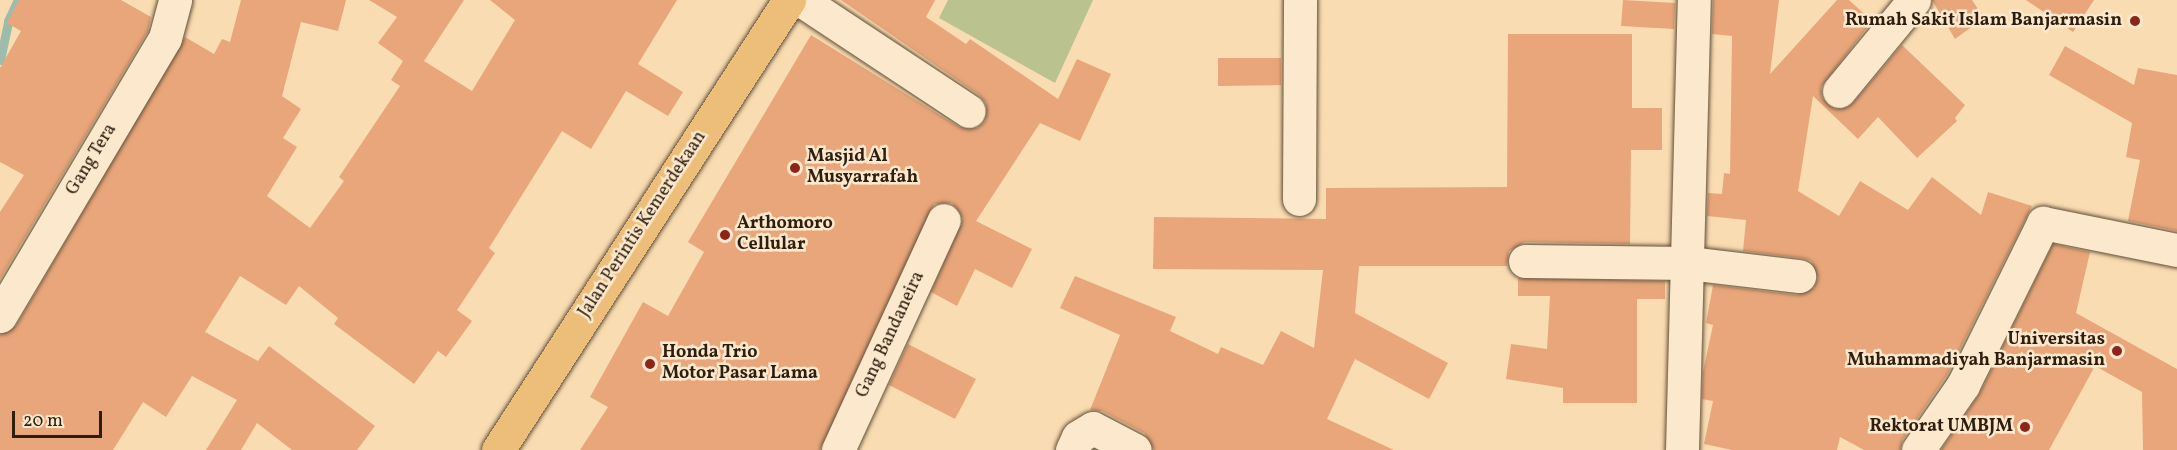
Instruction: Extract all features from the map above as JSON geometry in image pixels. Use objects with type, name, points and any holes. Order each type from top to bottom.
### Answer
[{"type":"main road","name":"Jalan Perintis Kemerdekaan","points":[[498,450],[789,0]]},
{"type":"street","name":"Gang Tera","points":[[0,316],[165,38],[176,0]]},
{"type":"street","points":[[801,0],[969,111]]},
{"type":"street","points":[[1299,199],[1300,0]]},
{"type":"street","points":[[1682,450],[1694,0]]},
{"type":"street","points":[[1839,91],[1914,0]]},
{"type":"street","name":"Gang Bandaneira","points":[[838,450],[944,220]]},
{"type":"street","points":[[1918,450],[1964,385],[2043,223],[2177,250]]},
{"type":"street","points":[[1525,261],[1688,263],[1799,276]]},
{"type":"street","points":[[1072,450],[1078,437],[1093,428],[1135,450]]},
{"type":"green space","points":[[948,0],[1093,0],[1055,83],[939,18]]},
{"type":"building","points":[[19,0],[121,0],[151,17],[148,31],[0,279],[0,212],[24,175],[0,162],[0,68],[21,31],[7,23]]},
{"type":"building","points":[[241,0],[346,0],[338,31],[301,22],[282,96],[301,109],[283,138],[297,147],[267,196],[310,228],[344,181],[339,177],[400,86],[391,80],[403,61],[378,43],[397,17],[369,0],[464,0],[424,61],[472,91],[515,20],[490,0],[677,0],[638,64],[683,92],[668,116],[626,91],[591,149],[562,131],[489,248],[495,253],[457,310],[472,321],[446,357],[438,351],[414,384],[334,324],[338,318],[299,286],[286,305],[240,276],[205,332],[258,361],[269,346],[375,426],[357,450],[292,450],[257,423],[241,450],[206,450],[237,400],[192,376],[166,417],[143,402],[113,450],[0,450],[0,335],[16,326],[185,37],[214,54],[222,39],[230,42]]},
{"type":"building","points":[[841,0],[935,0],[926,17],[966,44],[970,39],[1058,99],[1077,59],[1111,74],[1080,141],[1040,123],[976,221],[1032,249],[1012,288],[975,269],[957,306],[931,292],[963,219],[952,203],[934,204],[820,450],[580,450],[608,407],[590,397],[643,302],[668,316],[704,252],[688,242],[811,35],[959,127],[977,128],[985,121],[986,103],[979,95]]},
{"type":"building","points":[[1623,0],[1675,3],[1674,29],[1621,26]]},
{"type":"building","points":[[1713,0],[1779,0],[1770,74],[1837,0],[1849,0],[1872,21],[1821,87],[1822,98],[1835,109],[1853,103],[1902,45],[1965,105],[1955,118],[1957,121],[1917,158],[1878,117],[1858,139],[1813,96],[1798,191],[1839,216],[1860,181],[1908,210],[1932,177],[1981,215],[1988,192],[2032,206],[1947,375],[1903,439],[1900,450],[1864,450],[1840,437],[1837,450],[1732,450],[1704,444],[1713,401],[1702,399],[1703,372],[1713,325],[1706,323],[1713,285],[1797,295],[1814,288],[1818,278],[1811,261],[1743,251],[1746,220],[1707,216],[1708,193],[1722,194],[1724,173],[1730,174],[1732,36],[1712,34]]},
{"type":"building","points":[[1932,0],[1972,0],[1984,18],[1955,39]]},
{"type":"building","points":[[2026,0],[2094,0],[2073,32]]},
{"type":"building","points":[[1508,34],[1632,34],[1632,108],[1662,108],[1662,150],[1631,150],[1630,244],[1525,242],[1509,251],[1507,266],[1359,266],[1355,313],[1448,363],[1429,399],[1355,359],[1327,419],[1394,450],[1154,450],[1144,433],[1102,411],[1090,410],[1120,335],[1060,308],[1075,276],[1176,317],[1170,331],[1218,354],[1221,347],[1263,365],[1281,331],[1314,348],[1323,270],[1153,269],[1154,217],[1326,219],[1326,188],[1507,187]]},
{"type":"building","points":[[2065,46],[2134,85],[2138,68],[2177,75],[2177,231],[2128,221],[2140,160],[2126,157],[2132,123],[2049,75]]},
{"type":"building","points":[[1218,58],[1281,58],[1281,85],[1218,86]]},
{"type":"building","points":[[2053,244],[2090,252],[2076,313],[2177,369],[2177,450],[2143,450],[2142,392],[2095,366],[2049,450],[1941,450],[1980,393]]},
{"type":"building","points":[[1518,278],[1665,281],[1665,299],[1637,299],[1637,403],[1563,403],[1563,388],[1506,379],[1511,344],[1547,349],[1550,296],[1518,296]]},
{"type":"building","points":[[908,344],[976,379],[955,419],[889,385]]},
{"type":"waterway","points":[[0,60],[8,21],[18,0]]},
{"type":"place","name":"Rumah Sakit Islam Banjarmasin","points":[[2135,21]]},
{"type":"place","name":"Masjid Al Musyarrafah","points":[[795,168]]},
{"type":"place","name":"Arthomoro Cellular","points":[[725,235]]},
{"type":"place","name":"Universitas Muhammadiyah Banjarmasin","points":[[2117,351]]},
{"type":"place","name":"Honda Trio Motor Pasar Lama","points":[[650,364]]},
{"type":"place","name":"Rektorat UMBJM","points":[[2025,427]]}]
